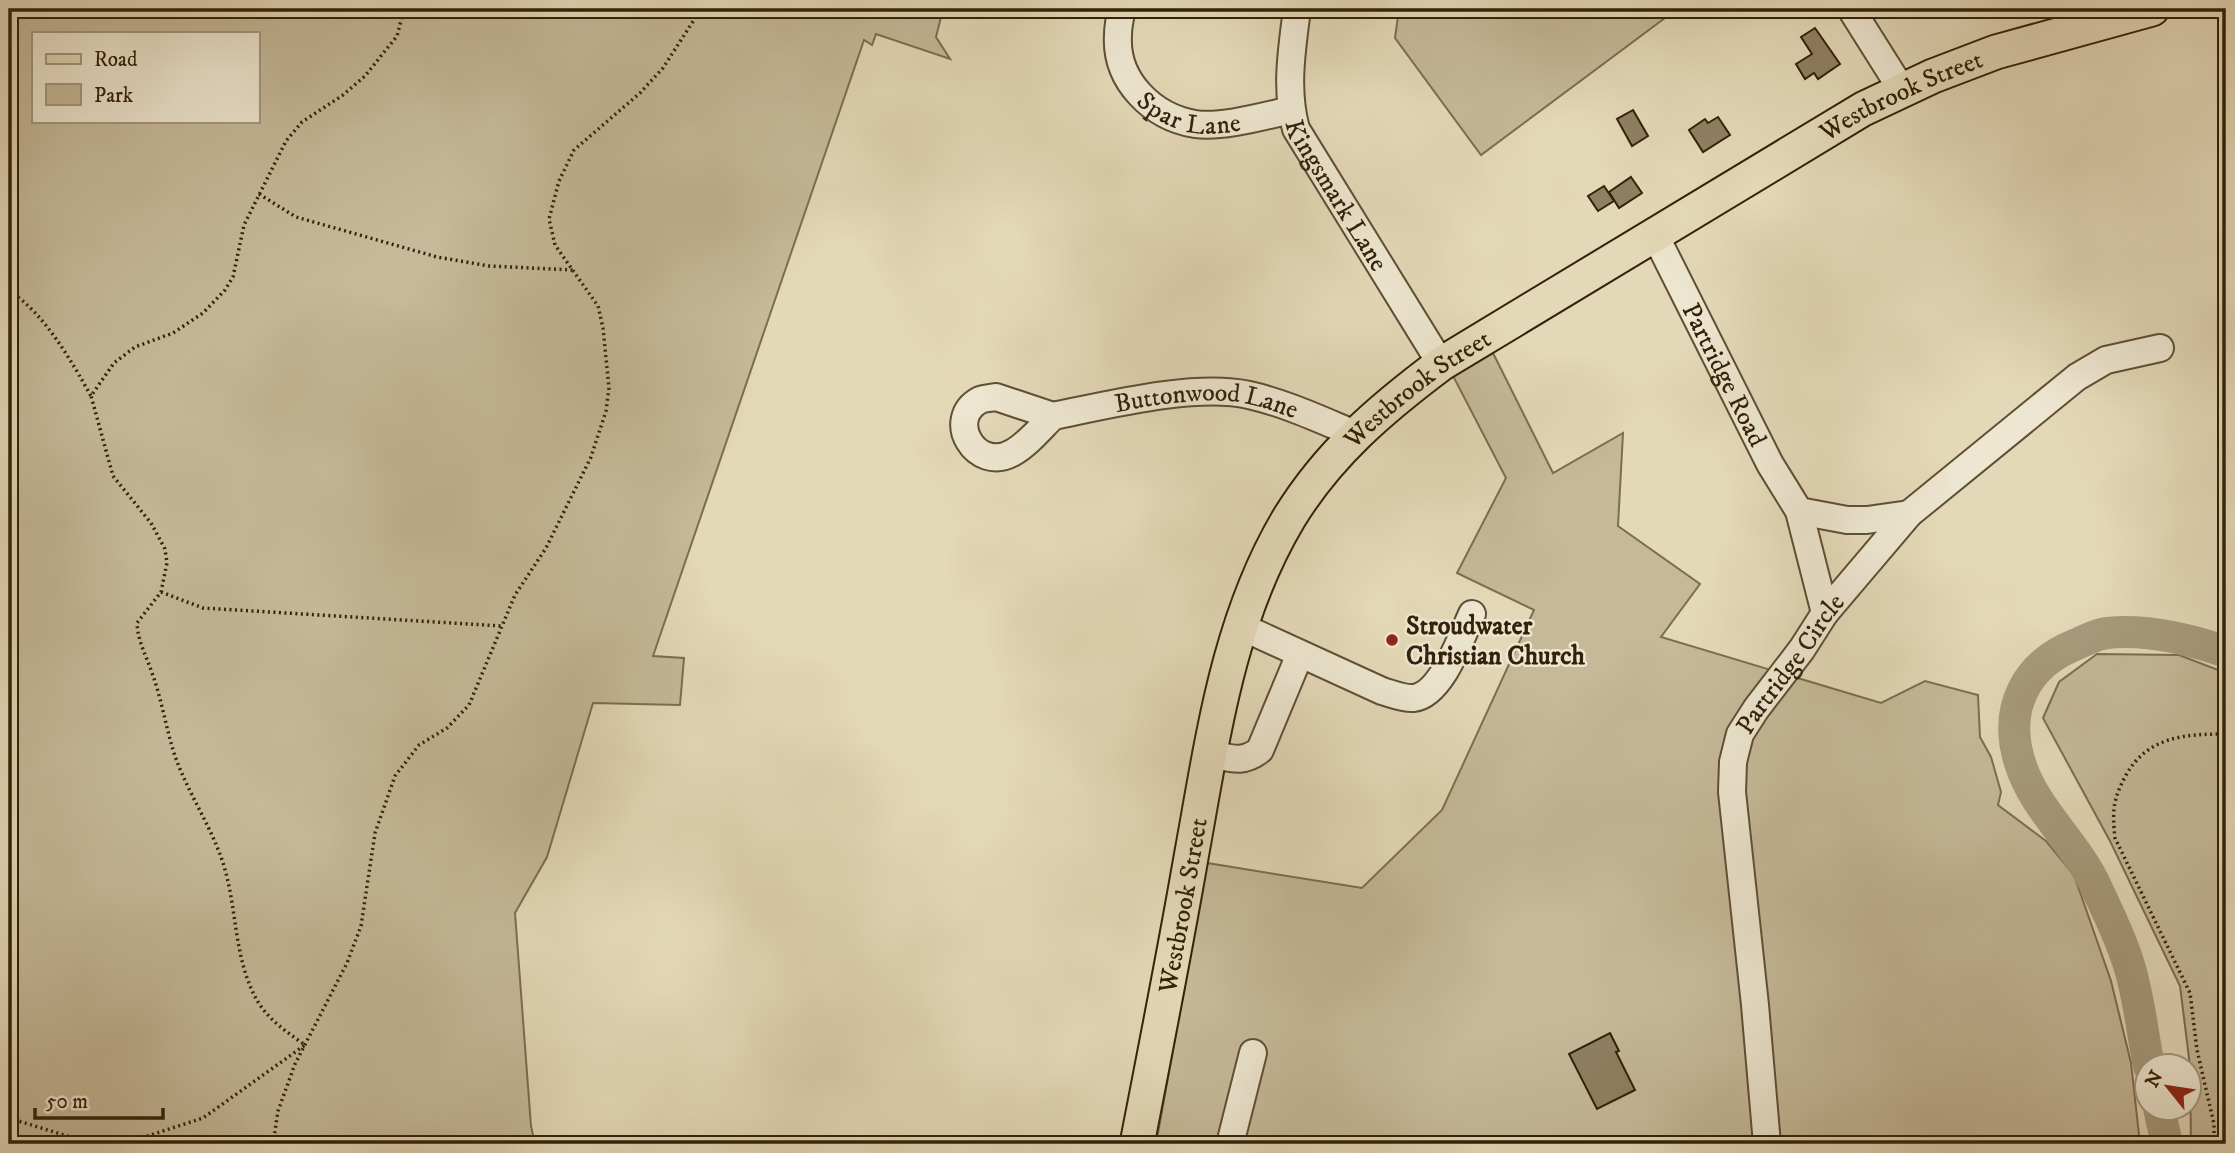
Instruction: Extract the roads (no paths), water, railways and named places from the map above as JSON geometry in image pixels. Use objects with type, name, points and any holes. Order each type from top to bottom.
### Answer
[{"type":"main road","name":"Westbrook Street","points":[[1137,1144],[1210,754],[1225,679],[1240,626],[1254,587],[1290,516],[1355,434],[1441,364],[1863,109],[1902,90],[1996,52],[2152,9]]},
{"type":"street","name":"Spar Lane","points":[[1122,9],[1118,37],[1122,62],[1139,94],[1156,109],[1197,124],[1291,110]]},
{"type":"street","name":"Kingsmark Lane","points":[[1297,9],[1289,73],[1291,110],[1296,129],[1441,364]]},
{"type":"street","points":[[1851,9],[1902,90]]},
{"type":"street","name":"Partridge Road","points":[[1654,235],[1770,464],[1799,511],[1825,613]]},
{"type":"street","name":"Partridge Circle","points":[[1767,1144],[1732,792],[1733,762],[1740,734],[1825,613],[1909,513],[2077,377],[2106,360],[2160,348]]},
{"type":"street","name":"Buttonwood Lane","points":[[1053,416],[1106,405],[1211,391],[1249,395],[1355,434]]},
{"type":"street","points":[[1799,511],[1847,520],[1867,520],[1909,513]]},
{"type":"street","points":[[1240,626],[1382,691],[1402,698],[1417,698],[1438,684],[1472,614]]},
{"type":"street","points":[[1210,754],[1239,760],[1251,758],[1260,750],[1300,654]]},
{"type":"street","points":[[1230,1144],[1253,1053]]},
{"type":"waterway","points":[[2147,1052],[2132,975],[2110,916],[2089,872],[2046,812],[2020,763],[2015,743],[2017,707],[2032,676],[2044,663],[2059,653],[2099,635],[2122,632],[2152,634],[2182,639],[2226,652]]},
{"type":"waterway","points":[[2162,1122],[2167,1144]]},
{"type":"place","name":"Stroudwater Christian Church","points":[[1392,640]]}]
